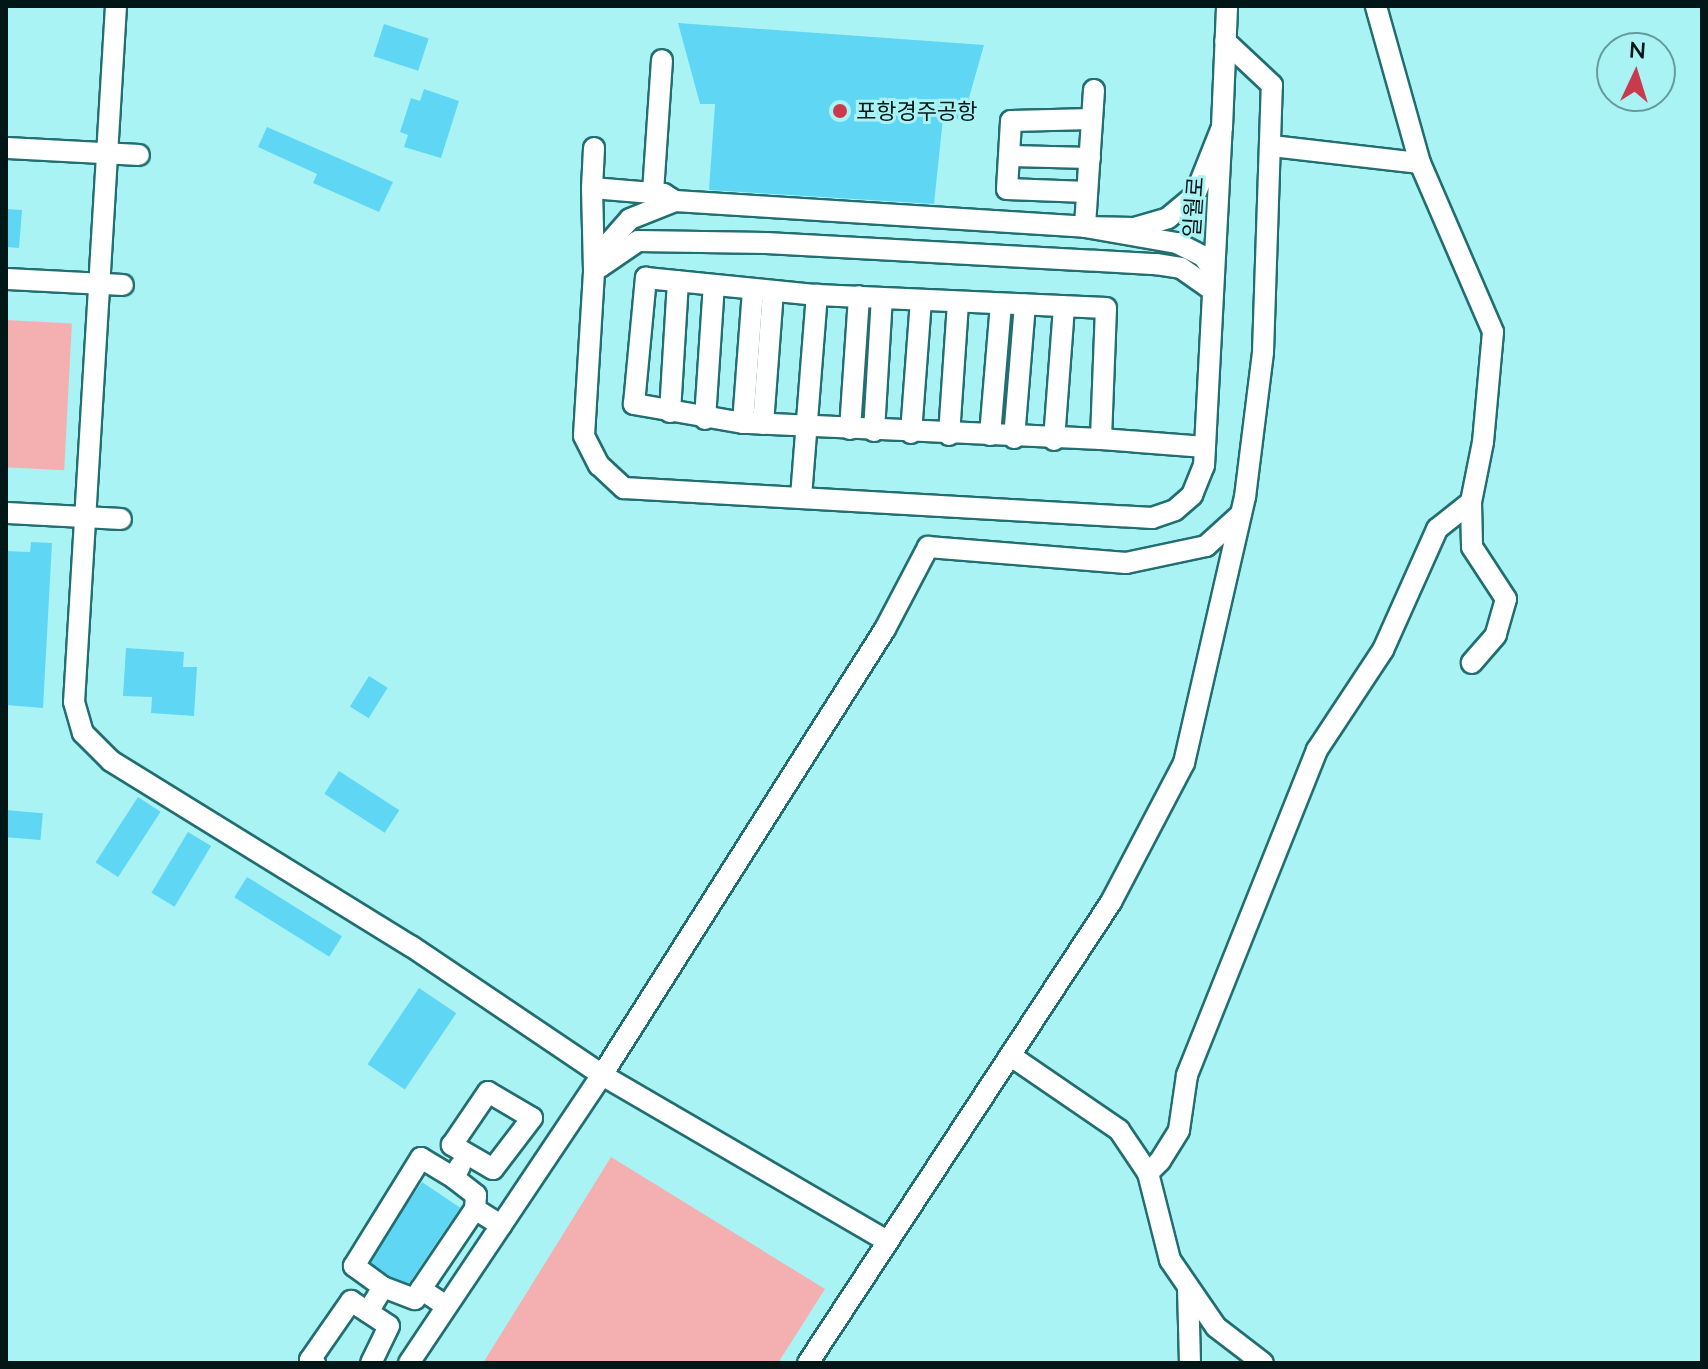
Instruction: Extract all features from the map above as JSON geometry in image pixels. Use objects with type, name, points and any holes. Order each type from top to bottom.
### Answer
[{"type":"street","points":[[116,6],[75,720],[89,742],[602,1075],[887,1241]]},
{"type":"street","name":"일월로","points":[[594,148],[594,272],[584,436],[599,465],[624,488],[1152,518],[1175,510],[1192,495],[1205,447],[1227,6]]},
{"type":"street","points":[[1376,6],[1420,163],[1493,332],[1483,442],[1471,502],[1472,547],[1506,599],[1496,635],[1472,663]]},
{"type":"street","points":[[808,1363],[1111,902],[1184,763],[1241,514],[1263,352],[1272,85],[1225,41]]},
{"type":"street","points":[[653,192],[662,60]]},
{"type":"street","points":[[1085,227],[1094,90]]},
{"type":"street","points":[[1087,192],[1007,189],[1011,121],[1092,119]]},
{"type":"street","points":[[592,188],[653,192],[675,201],[1134,228],[1168,218],[1195,195],[1222,127]]},
{"type":"street","points":[[1272,146],[1420,163]]},
{"type":"street","points":[[6,148],[139,155]]},
{"type":"street","points":[[1011,156],[1090,158]]},
{"type":"street","points":[[594,272],[600,253],[630,219],[675,201]]},
{"type":"street","points":[[1085,227],[1177,243],[1203,256],[1212,280]]},
{"type":"street","points":[[594,272],[638,241],[675,239],[1156,264],[1181,268],[1212,280]]},
{"type":"street","points":[[1101,439],[1106,308],[817,295],[646,278],[634,404],[705,419],[753,424],[1054,440],[1101,439],[1205,447]]},
{"type":"street","points":[[6,279],[123,285]]},
{"type":"street","points":[[670,412],[678,281]]},
{"type":"street","points":[[705,419],[714,285]]},
{"type":"street","points":[[753,424],[763,290]]},
{"type":"street","points":[[801,497],[817,295]]},
{"type":"street","points":[[850,429],[859,296]]},
{"type":"street","points":[[874,431],[882,298]]},
{"type":"street","points":[[911,433],[921,300]]},
{"type":"street","points":[[949,435],[958,302]]},
{"type":"street","points":[[1014,438],[1025,304]]},
{"type":"street","points":[[990,435],[1001,305]]},
{"type":"street","points":[[1054,440],[1064,306]]},
{"type":"street","points":[[1148,1173],[1179,1130],[1187,1075],[1317,750],[1383,650],[1437,529],[1471,502]]},
{"type":"street","points":[[6,513],[121,519]]},
{"type":"street","points":[[409,1363],[602,1075],[885,629],[928,547],[1126,563],[1206,546],[1241,514]]},
{"type":"street","points":[[1011,1056],[1119,1130],[1148,1173],[1170,1260],[1216,1327],[1263,1363]]},
{"type":"street","points":[[488,1092],[532,1118],[520,1140],[493,1169],[452,1145],[488,1092]]},
{"type":"street","points":[[520,1140],[546,1158]]},
{"type":"street","points":[[454,1178],[466,1153]]},
{"type":"street","points":[[421,1158],[476,1195],[475,1209],[415,1299],[383,1287],[354,1266],[421,1158]]},
{"type":"street","points":[[475,1209],[501,1225]]},
{"type":"street","points":[[450,1245],[474,1263]]},
{"type":"street","points":[[368,1312],[383,1287]]},
{"type":"street","points":[[1188,1287],[1190,1363]]},
{"type":"street","points":[[421,1289],[446,1306]]},
{"type":"street","points":[[315,1363],[310,1360],[351,1301],[389,1326],[380,1359]]},
{"type":"shaded area","points":[[6,320],[72,323],[64,470],[6,467]]},
{"type":"shaded area","points":[[611,1157],[825,1289],[778,1363],[483,1363]]},
{"type":"building","name":"포항경주공항","points":[[678,23],[984,45],[963,119],[943,118],[934,204],[709,190],[715,104],[700,104]]},
{"type":"building","points":[[384,24],[429,39],[418,71],[373,56]]},
{"type":"building","points":[[424,89],[459,101],[441,158],[404,147],[408,135],[400,132],[411,98],[420,101]]},
{"type":"building","points":[[267,127],[393,182],[379,212],[313,183],[317,174],[258,147]]},
{"type":"building","points":[[6,209],[22,210],[19,248],[6,247]]},
{"type":"building","points":[[31,542],[52,543],[43,708],[6,705],[6,551],[30,552]]},
{"type":"building","points":[[126,648],[184,652],[183,667],[197,667],[194,716],[151,713],[152,697],[123,696]]},
{"type":"building","points":[[369,676],[388,688],[369,718],[350,707]]},
{"type":"building","points":[[339,771],[399,810],[385,833],[324,794]]},
{"type":"building","points":[[138,797],[161,812],[118,877],[96,862]]},
{"type":"building","points":[[6,810],[43,813],[41,840],[6,837]]},
{"type":"building","points":[[188,832],[211,846],[175,907],[151,893]]},
{"type":"building","points":[[247,877],[342,936],[329,957],[234,897]]},
{"type":"building","points":[[419,988],[456,1013],[405,1089],[368,1064]]},
{"type":"building","points":[[422,1182],[460,1208],[406,1287],[368,1262]]},
{"type":"place","name":"포항경주공항","points":[[840,111]]}]
